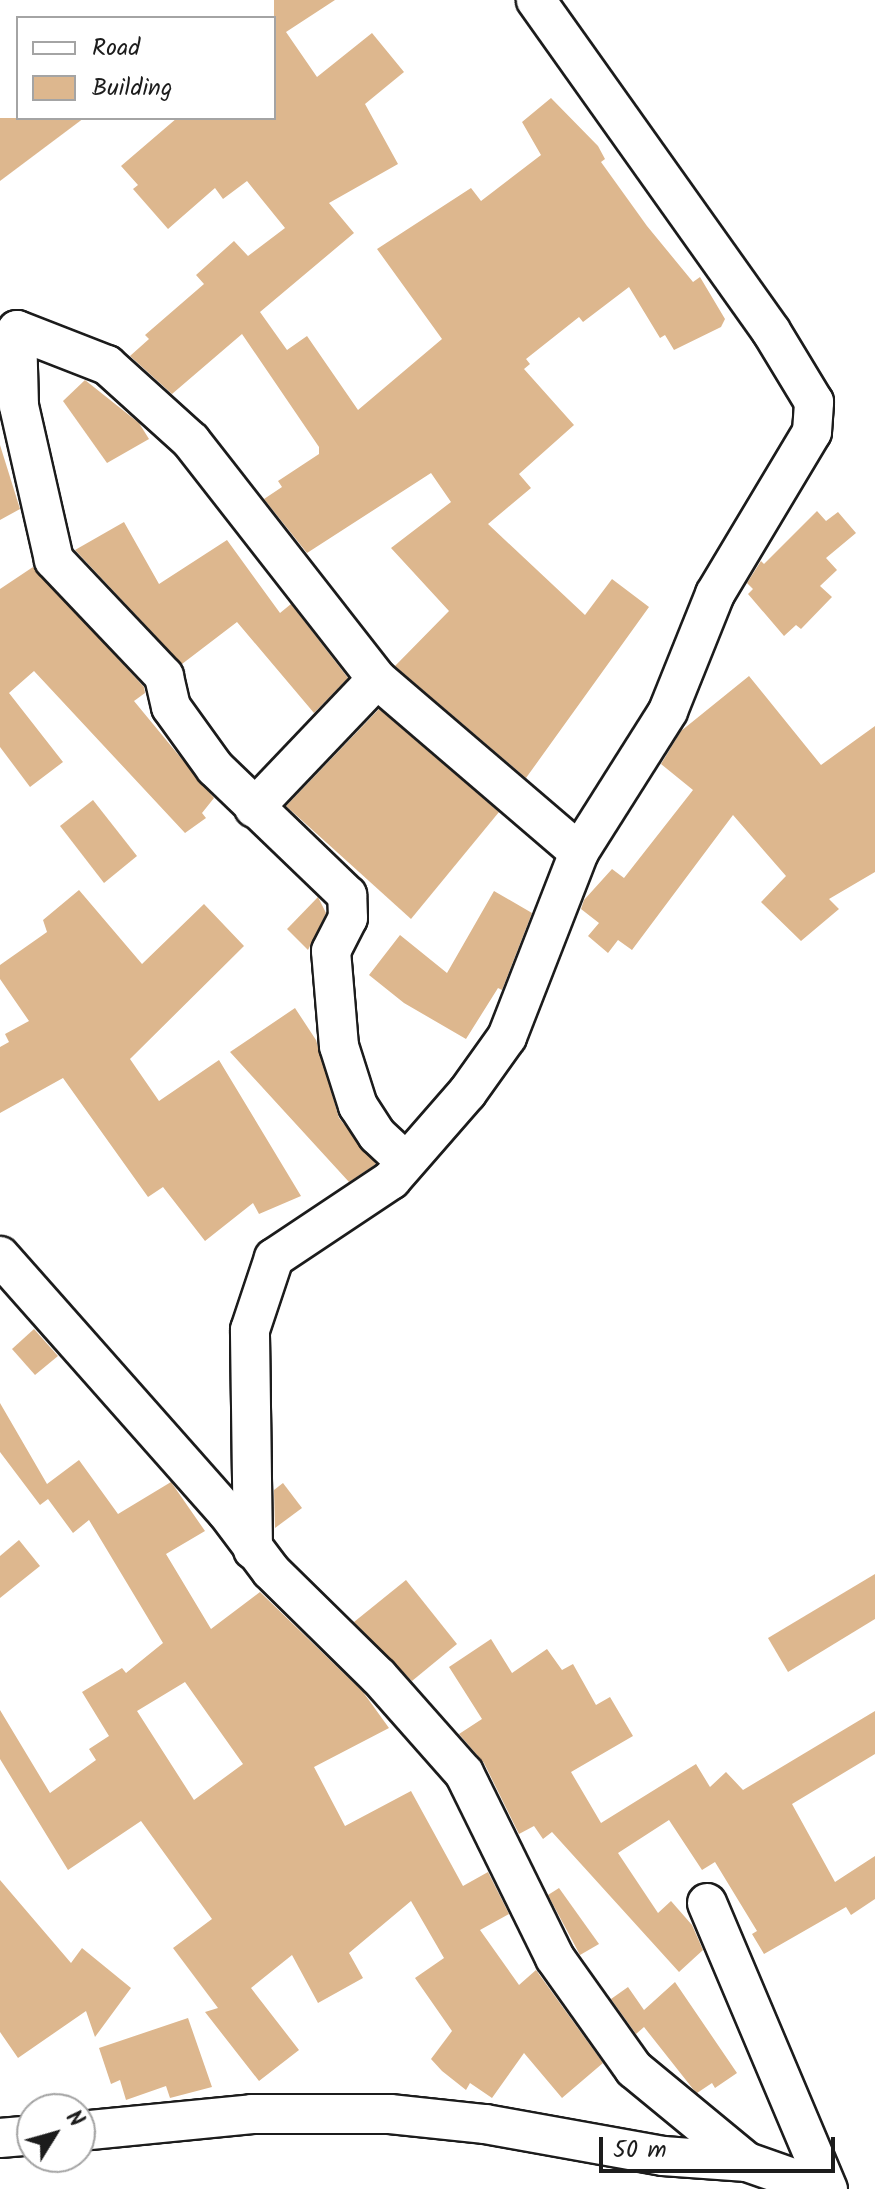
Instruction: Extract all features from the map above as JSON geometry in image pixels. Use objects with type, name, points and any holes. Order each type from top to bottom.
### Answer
[{"type":"street","points":[[253,1550],[250,1330],[274,1258],[292,1242],[372,1197],[467,1093],[507,1037],[579,852],[668,711],[715,594],[812,432],[814,402],[680,197],[536,0]]},
{"type":"street","points":[[405,1161],[377,1135],[358,1106],[339,1046],[331,951],[348,918],[347,895],[215,768],[171,707],[164,676],[54,560],[19,406],[17,330],[107,365],[191,441],[377,679],[579,852]]},
{"type":"street","points":[[254,808],[377,679]]},
{"type":"street","points":[[0,1256],[226,1511],[253,1550],[379,1677],[464,1773],[555,1958],[634,2069],[747,2162]]},
{"type":"street","points":[[707,1903],[826,2189]]},
{"type":"street","points":[[96,2129],[252,2114],[390,2114],[485,2124],[663,2156],[747,2162],[826,2189]]},
{"type":"building","points":[[274,0],[335,0],[286,32],[317,77],[372,33],[404,72],[365,104],[398,164],[329,203],[354,233],[260,312],[287,350],[307,336],[358,410],[442,339],[377,249],[471,188],[481,201],[541,155],[522,122],[551,98],[598,146],[605,159],[601,162],[647,226],[693,282],[700,277],[725,319],[721,327],[674,350],[665,335],[660,338],[629,287],[583,322],[579,317],[526,359],[530,364],[524,369],[574,425],[519,474],[531,488],[488,524],[585,615],[612,579],[649,607],[526,778],[395,666],[449,611],[391,548],[451,502],[431,473],[307,553],[264,499],[282,487],[278,481],[319,454],[319,447],[242,334],[172,394],[130,356],[149,339],[145,335],[204,284],[196,275],[234,241],[248,256],[285,228],[247,181],[223,199],[215,188],[168,229],[133,189],[138,185],[121,166],[175,120],[276,120]]},
{"type":"building","points":[[0,118],[81,120],[0,181]]},
{"type":"building","points":[[85,380],[139,423],[149,439],[107,463],[63,401]]},
{"type":"building","points":[[0,445],[20,509],[0,520]]},
{"type":"building","points":[[817,511],[826,521],[838,512],[856,533],[826,558],[837,570],[820,586],[832,597],[801,629],[796,625],[784,636],[748,594],[753,589],[747,583],[761,561],[764,564]]},
{"type":"building","points":[[124,522],[159,584],[227,540],[280,613],[291,604],[348,678],[314,713],[237,622],[182,664],[75,550]]},
{"type":"building","points":[[33,567],[144,687],[145,693],[134,701],[214,798],[202,813],[206,818],[185,833],[34,671],[9,693],[63,762],[30,787],[0,747],[0,589]]},
{"type":"building","points":[[749,676],[821,765],[875,726],[875,872],[829,899],[839,909],[801,941],[761,902],[786,876],[733,815],[632,950],[618,940],[608,953],[588,936],[599,923],[581,909],[584,900],[612,869],[624,878],[693,790],[661,764],[681,731]]},
{"type":"building","points":[[379,709],[499,812],[411,919],[286,806]]},
{"type":"building","points":[[93,800],[137,856],[104,883],[60,826]]},
{"type":"building","points":[[79,890],[142,964],[204,904],[244,946],[130,1059],[159,1101],[219,1060],[301,1196],[259,1214],[253,1203],[205,1241],[163,1187],[148,1197],[63,1078],[0,1113],[0,1047],[9,1042],[5,1034],[29,1021],[0,979],[0,965],[47,932],[43,920]]},
{"type":"building","points":[[494,891],[532,913],[502,990],[498,988],[466,1039],[404,1003],[369,975],[400,935],[447,973]]},
{"type":"building","points":[[318,897],[326,913],[308,950],[287,929]]},
{"type":"building","points":[[295,1008],[316,1040],[339,1118],[376,1164],[349,1182],[230,1052]]},
{"type":"building","points":[[34,1329],[58,1356],[35,1375],[12,1349]]},
{"type":"building","points":[[0,1403],[47,1484],[79,1460],[118,1514],[171,1482],[205,1531],[166,1554],[211,1629],[260,1592],[363,1692],[389,1728],[314,1767],[345,1826],[411,1791],[463,1886],[488,1872],[509,1914],[480,1930],[519,1985],[536,1970],[603,2063],[562,2098],[524,2053],[492,2098],[470,2083],[466,2090],[442,2071],[431,2059],[452,2031],[415,1978],[444,1958],[411,1901],[349,1953],[363,1978],[318,2003],[292,1955],[251,1988],[299,2050],[259,2081],[205,2012],[218,2008],[173,1948],[212,1919],[141,1821],[68,1870],[0,1759],[0,1710],[50,1793],[96,1760],[89,1749],[109,1736],[82,1692],[122,1668],[126,1673],[163,1643],[89,1520],[73,1533],[48,1499],[40,1505],[0,1452]],"holes":[[[185,1682],[243,1764],[194,1800],[137,1711]]]},
{"type":"building","points":[[283,1483],[302,1508],[275,1528],[274,1490]]},
{"type":"building","points":[[19,1540],[40,1566],[0,1598],[0,1556]]},
{"type":"building","points":[[875,1574],[875,1619],[788,1672],[768,1638]]},
{"type":"building","points":[[406,1580],[457,1644],[412,1681],[354,1622]]},
{"type":"building","points":[[491,1639],[512,1673],[547,1649],[562,1670],[573,1664],[596,1705],[610,1697],[633,1736],[571,1772],[601,1823],[696,1764],[710,1787],[726,1772],[743,1790],[875,1711],[875,1754],[792,1804],[835,1882],[875,1856],[875,1899],[851,1915],[846,1907],[764,1954],[752,1934],[757,1931],[715,1862],[702,1870],[669,1820],[618,1853],[658,1913],[671,1901],[692,1925],[703,1950],[679,1972],[552,1832],[543,1839],[534,1826],[519,1834],[484,1763],[459,1734],[482,1719],[449,1667]]},
{"type":"building","points":[[0,1880],[71,1963],[82,1948],[131,1988],[95,2037],[86,2011],[18,2058],[0,2032]]},
{"type":"building","points":[[559,1888],[599,1944],[580,1955],[548,1895]]},
{"type":"building","points":[[675,1982],[737,2073],[715,2088],[712,2083],[697,2093],[644,2027],[636,2034],[611,1999],[628,1987],[644,2010]]},
{"type":"building","points":[[188,2018],[212,2087],[170,2098],[166,2086],[126,2100],[120,2080],[111,2084],[99,2048]]}]
